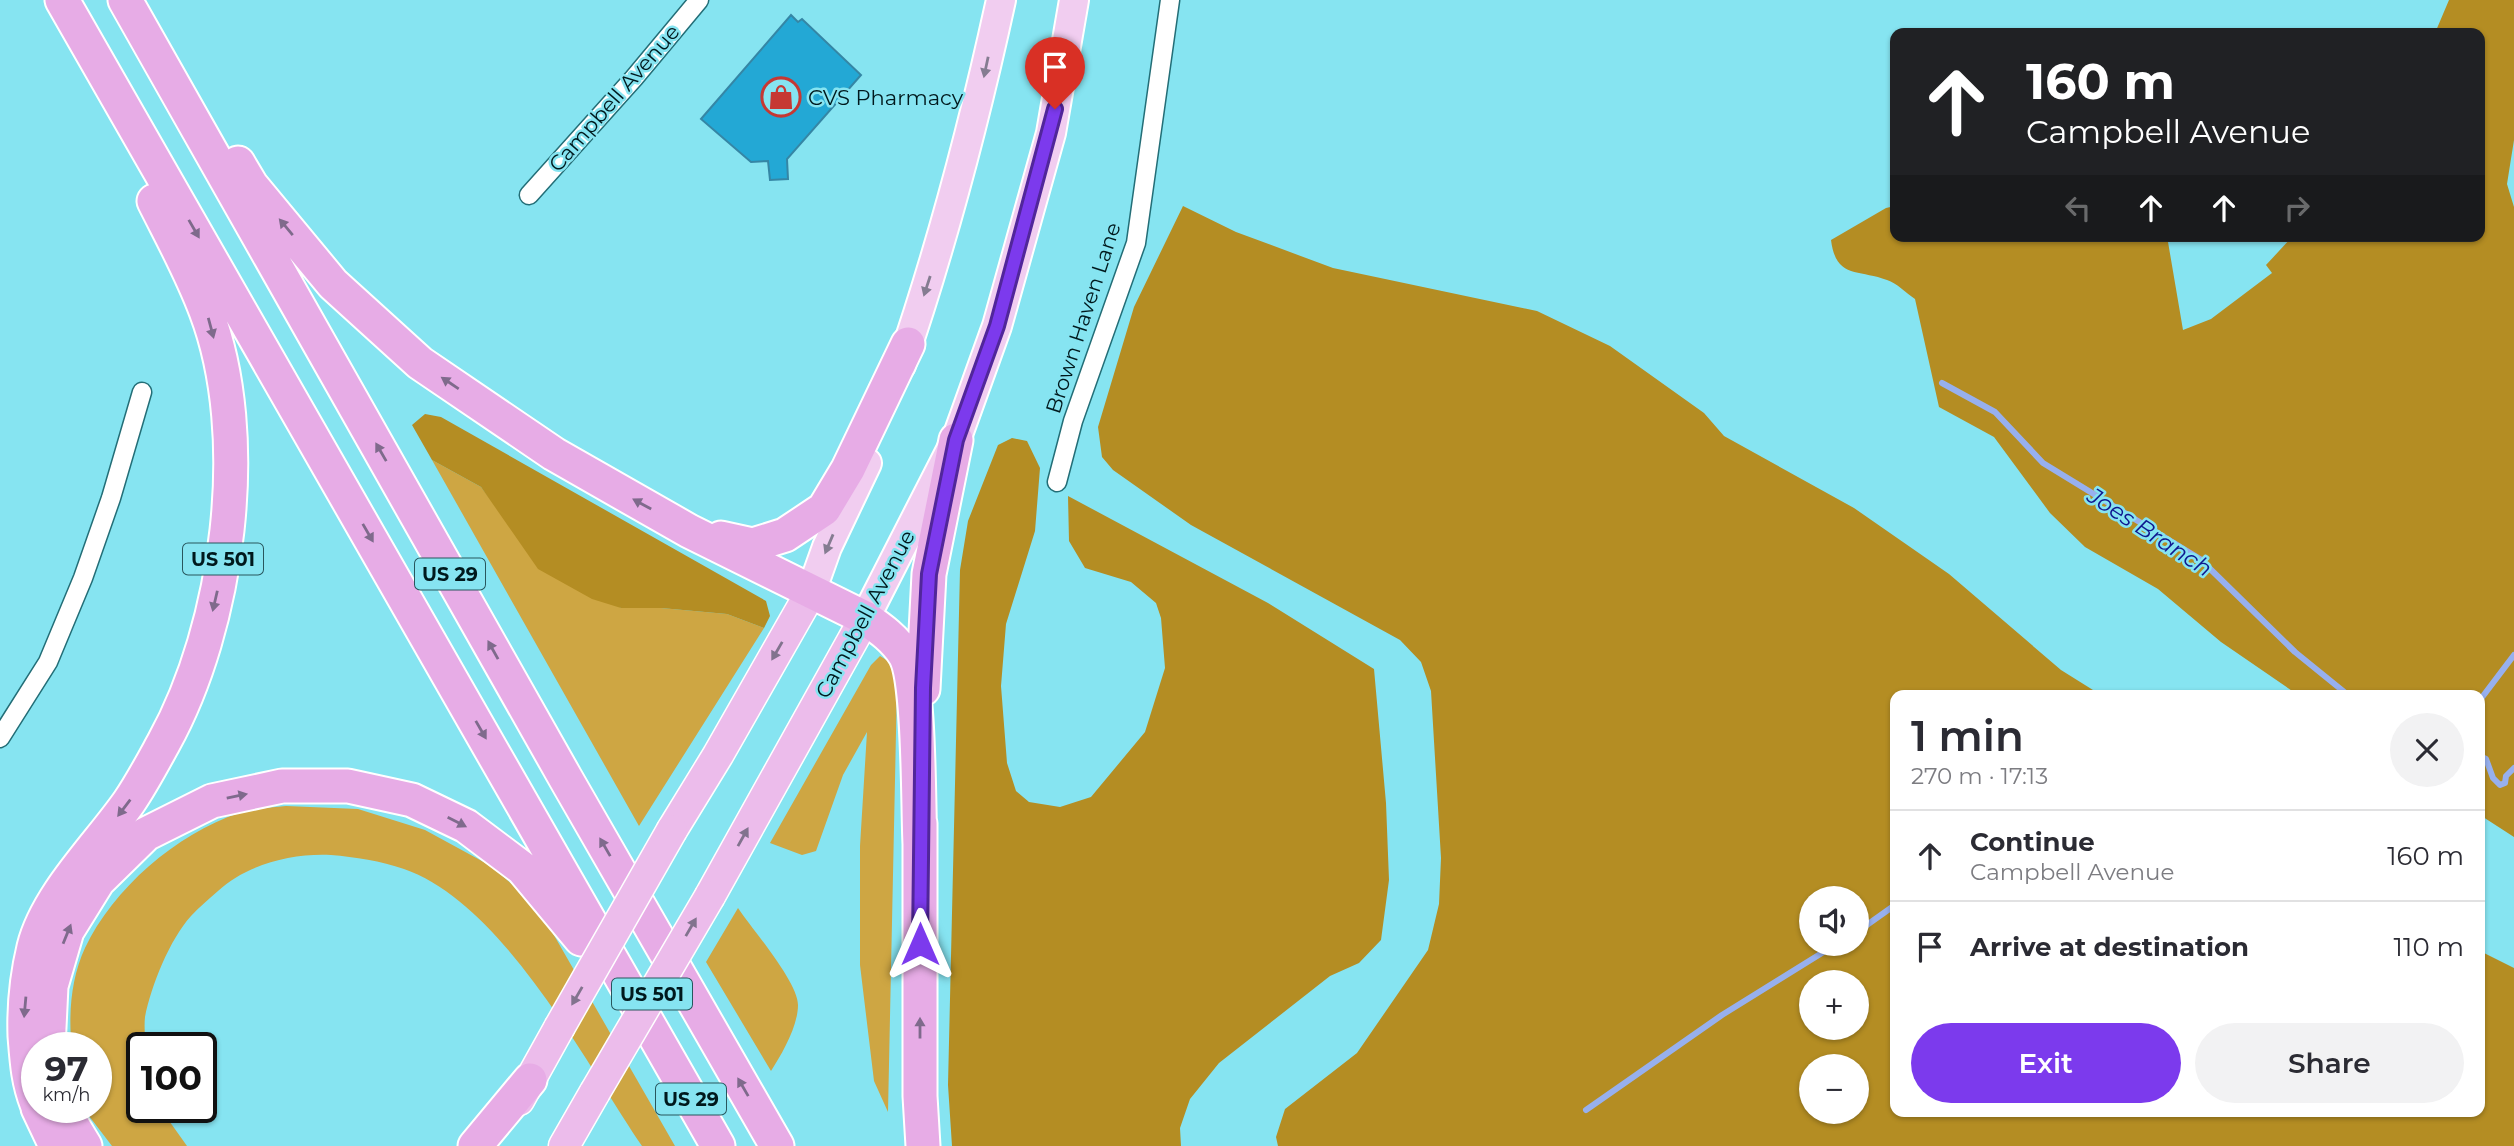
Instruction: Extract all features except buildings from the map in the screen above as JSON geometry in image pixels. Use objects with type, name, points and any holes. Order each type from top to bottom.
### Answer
[{"type":"highway","name":"US 29","points":[[60,0],[718,1146]]},
{"type":"highway","name":"US 501","points":[[25,1032],[24,1012],[34,945],[57,898],[129,802],[165,740],[197,664],[216,599],[228,524],[229,499],[230,450],[225,380],[206,312],[172,237],[93,82],[60,0]]},
{"type":"highway","name":"US 29","points":[[125,0],[566,779],[778,1146]]},
{"type":"highway","points":[[134,0],[251,185],[333,284],[420,363],[554,454],[689,530],[865,618],[888,634],[906,657],[912,683],[920,844]]},
{"type":"highway","points":[[689,530],[753,545],[786,535],[824,509],[848,469],[908,344]]},
{"type":"highway","points":[[923,1146],[920,844],[923,688],[929,574],[956,440]]},
{"type":"highway","points":[[493,1146],[811,592]]},
{"type":"highway","name":"Campbell Avenue","points":[[564,1146],[709,896],[865,618]]},
{"type":"highway","points":[[49,1032],[51,986],[67,931],[98,881],[146,834],[212,801],[282,786],[348,786],[412,800],[466,826],[522,868],[570,925],[664,1051]]},
{"type":"highway","points":[[475,1146],[530,1080]]},
{"type":"highway","name":"US 501","points":[[46,1123],[56,1146]]},
{"type":"highway","points":[[71,1123],[85,1146]]},
{"type":"main road","points":[[811,592],[827,547],[869,459],[908,344],[967,148],[1001,0]]},
{"type":"main road","name":"Campbell Avenue","points":[[865,618],[956,440],[997,326],[1051,133],[1074,0]]},
{"type":"street","name":"Campbell Avenue","points":[[529,195],[634,78],[699,0]]},
{"type":"street","name":"Brown Haven Lane","points":[[1057,482],[1073,421],[1136,243],[1170,0]]},
{"type":"street","points":[[0,738],[48,662],[83,578],[111,498],[142,392]]},
{"type":"shaded area","points":[[2449,0],[2514,0],[2514,140],[2507,184],[2514,207],[2514,837],[2485,818],[2485,690],[2291,690],[2221,642],[2158,589],[2085,547],[2050,513],[1994,437],[1939,407],[1915,299],[1891,281],[1843,267],[1834,252],[1831,240],[1890,207],[1890,242],[2168,242],[2183,330],[2211,319],[2272,273],[2266,265],[2287,242],[2485,242],[2485,28],[2437,28]]},
{"type":"shaded area","points":[[1183,206],[1236,232],[1333,268],[1537,311],[1610,346],[1704,413],[1724,436],[1854,508],[1949,574],[2061,670],[2093,690],[1890,690],[1890,1117],[2485,1117],[2485,954],[2514,968],[2514,1146],[1278,1146],[1276,1137],[1285,1109],[1357,1053],[1428,950],[1439,904],[1441,858],[1431,691],[1421,662],[1400,640],[1191,525],[1113,470],[1102,457],[1098,427],[1134,307]]},
{"type":"shaded area","points":[[425,414],[441,417],[766,601],[770,616],[764,628],[727,614],[661,608],[621,608],[592,599],[538,569],[481,487],[432,460],[412,425]]},
{"type":"shaded area","points":[[1012,438],[1027,441],[1040,468],[1035,531],[1006,624],[1001,686],[1007,763],[1016,791],[1029,802],[1060,807],[1091,797],[1145,732],[1165,668],[1161,618],[1156,603],[1131,582],[1085,568],[1069,541],[1068,496],[1268,603],[1374,669],[1386,803],[1389,880],[1381,940],[1359,963],[1330,976],[1219,1063],[1190,1099],[1180,1128],[1181,1146],[952,1146],[948,1085],[960,570],[968,521],[998,445]]},
{"type":"shaded area","points":[[432,460],[481,487],[504,517],[621,608],[661,608],[727,614],[764,628],[639,826]]},
{"type":"shaded area","points":[[880,656],[893,664],[897,685],[888,1112],[874,1081],[860,965],[860,846],[867,732],[843,775],[816,851],[802,855],[770,843],[871,665]]},
{"type":"shaded area","points":[[286,806],[358,809],[425,830],[491,866],[530,900],[551,930],[675,1146],[642,1146],[539,989],[475,915],[441,887],[404,869],[386,864],[359,858],[316,855],[286,858],[256,867],[230,882],[183,926],[162,964],[152,991],[145,1017],[145,1032],[126,1032],[126,1123],[171,1123],[187,1146],[112,1146],[94,1123],[112,1123],[112,1032],[71,1032],[76,972],[85,948],[112,905],[149,866],[170,849],[215,822],[256,809]]},
{"type":"shaded area","points":[[738,908],[783,970],[796,995],[798,1005],[795,1022],[771,1071],[706,962]]},
{"type":"waterway","name":"Joes Branch","points":[[1942,383],[1995,412],[2043,463],[2200,559],[2295,652],[2342,690]]},
{"type":"waterway","points":[[2485,693],[2514,655]]},
{"type":"waterway","name":"Joes Branch","points":[[2485,758],[2493,778],[2500,785],[2505,783],[2506,776],[2514,768]]},
{"type":"waterway","points":[[1869,923],[1890,909]]},
{"type":"waterway","points":[[1586,1110],[1722,1015],[1817,956]]},
{"type":"place","name":"CVS Pharmacy","points":[[781,97]]},
{"type":"route","points":[[920,944],[923,688],[929,574],[956,440],[997,326],[1051,133],[1055,109]]}]
